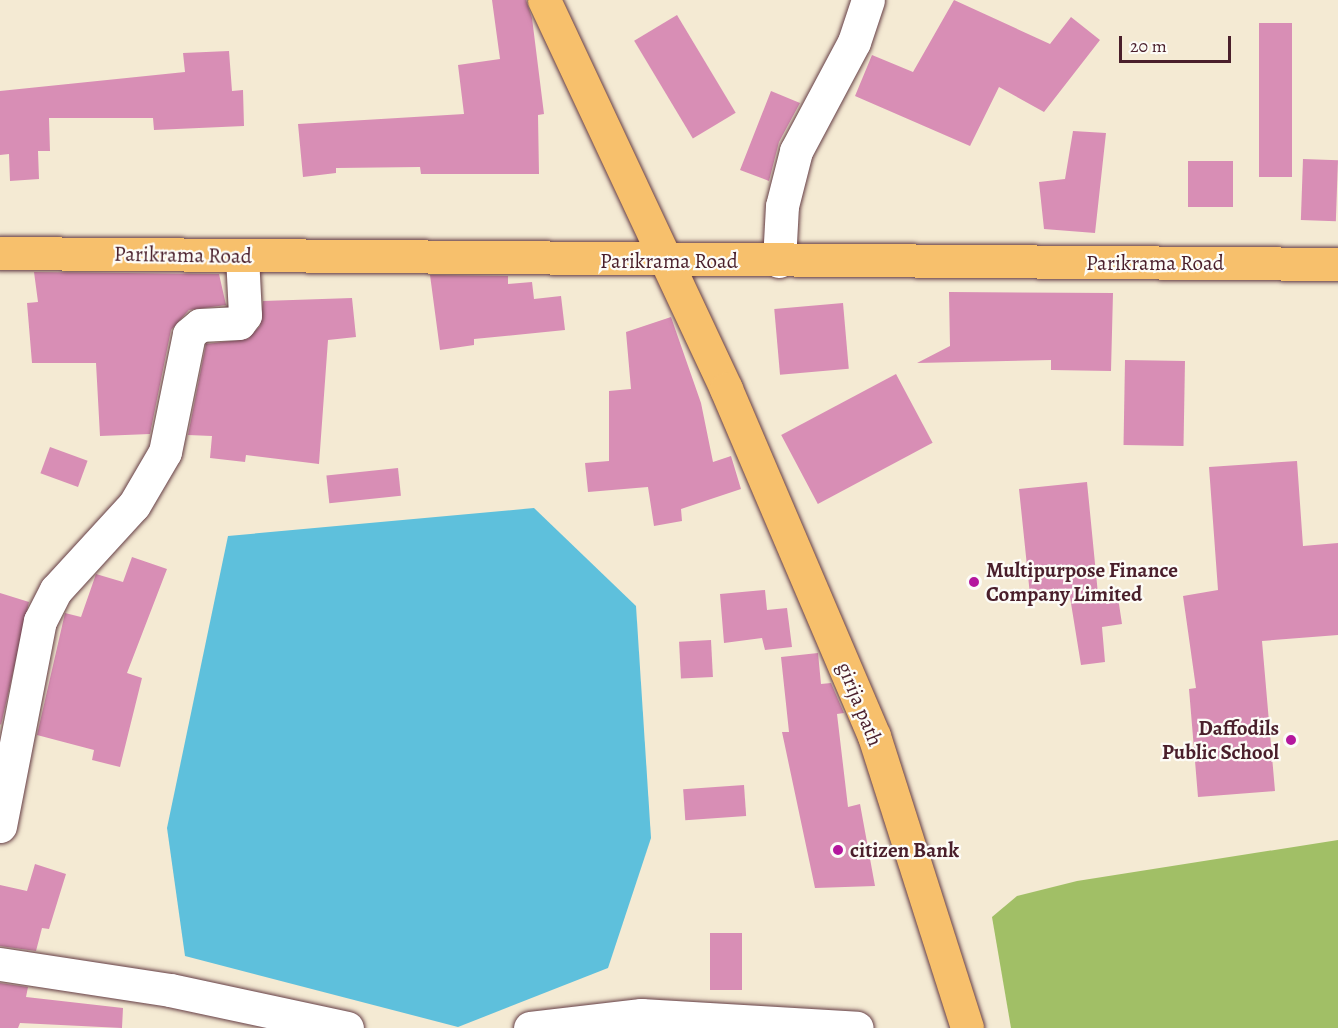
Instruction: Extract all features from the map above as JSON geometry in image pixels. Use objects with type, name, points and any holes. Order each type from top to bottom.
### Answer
[{"type":"main road","name":"girija path","points":[[544,0],[669,261],[874,736],[967,1028]]},
{"type":"main road","name":"Parikrama Road","points":[[0,253],[669,261],[1338,264]]},
{"type":"street","points":[[779,261],[782,206],[795,151],[854,42],[868,0]]},
{"type":"street","points":[[0,826],[40,621],[56,590],[134,505],[165,452],[189,334],[200,326],[239,323],[245,315],[242,256]]},
{"type":"street","points":[[0,964],[170,990],[347,1028]]},
{"type":"street","points":[[530,1028],[641,1015],[857,1028]]},
{"type":"green space","points":[[1338,840],[1338,1028],[1011,1028],[992,917],[1017,896],[1077,881]]},
{"type":"water","points":[[534,508],[636,606],[651,838],[608,968],[458,1027],[185,956],[167,828],[228,536]]},
{"type":"building","points":[[492,0],[526,0],[532,18],[544,114],[538,115],[539,174],[421,174],[420,167],[336,168],[336,173],[303,177],[298,124],[464,114],[458,65],[500,59]]},
{"type":"building","points":[[954,0],[1050,44],[1071,17],[1100,40],[1044,112],[999,87],[970,146],[855,96],[872,55],[913,72]]},
{"type":"building","points":[[677,15],[736,113],[693,138],[634,41]]},
{"type":"building","points":[[1259,23],[1292,23],[1292,177],[1259,177]]},
{"type":"building","points":[[229,51],[232,91],[243,90],[244,126],[154,130],[153,118],[49,118],[50,151],[38,151],[39,179],[10,181],[9,154],[0,155],[0,91],[185,72],[183,53]]},
{"type":"building","points":[[771,91],[800,103],[779,142],[769,181],[740,170]]},
{"type":"building","points":[[1073,131],[1106,133],[1095,233],[1044,229],[1039,182],[1065,179]]},
{"type":"building","points":[[1303,159],[1338,160],[1336,221],[1301,220]]},
{"type":"building","points":[[1188,161],[1233,161],[1233,207],[1188,207]]},
{"type":"building","points":[[34,272],[219,274],[226,305],[189,310],[171,330],[150,434],[100,436],[96,363],[32,363],[27,303],[38,302]]},
{"type":"building","points":[[430,275],[508,276],[508,284],[532,282],[534,299],[561,296],[565,330],[474,339],[474,345],[440,350]]},
{"type":"building","points":[[949,292],[1113,293],[1111,371],[1051,370],[1051,360],[917,363],[950,346]]},
{"type":"building","points":[[352,298],[356,337],[328,340],[319,464],[246,455],[245,462],[210,458],[212,436],[188,435],[206,344],[248,339],[260,326],[263,301]]},
{"type":"building","points":[[843,303],[849,369],[780,375],[774,309]]},
{"type":"building","points":[[671,317],[701,403],[713,462],[731,456],[741,489],[681,509],[682,521],[654,526],[648,487],[588,492],[585,463],[609,461],[609,391],[631,389],[626,332]]},
{"type":"building","points":[[1125,360],[1185,361],[1184,446],[1124,445]]},
{"type":"building","points":[[896,374],[933,443],[818,504],[781,435]]},
{"type":"building","points":[[50,447],[88,461],[78,487],[40,473]]},
{"type":"building","points":[[1297,461],[1303,546],[1338,543],[1338,635],[1262,641],[1275,791],[1198,797],[1189,689],[1196,688],[1183,596],[1218,590],[1209,467]]},
{"type":"building","points":[[398,468],[401,496],[329,503],[326,476]]},
{"type":"building","points":[[1087,482],[1098,594],[1117,591],[1122,624],[1102,627],[1105,662],[1081,665],[1069,591],[1030,595],[1019,489]]},
{"type":"building","points":[[132,557],[167,569],[127,673],[142,678],[120,767],[92,760],[94,750],[37,735],[65,613],[81,617],[96,574],[123,582]]},
{"type":"building","points":[[765,590],[767,610],[787,608],[792,647],[765,650],[762,638],[724,643],[720,594]]},
{"type":"building","points":[[0,593],[29,602],[1,725],[0,724]]},
{"type":"building","points":[[711,640],[713,677],[681,679],[679,642]]},
{"type":"building","points":[[818,653],[821,684],[831,683],[844,713],[837,714],[848,807],[860,804],[875,886],[815,888],[782,732],[789,732],[781,657]]},
{"type":"building","points":[[744,785],[746,816],[685,820],[683,789]]},
{"type":"building","points":[[35,864],[66,874],[49,929],[42,928],[36,951],[0,946],[0,885],[27,891]]},
{"type":"building","points":[[710,933],[742,933],[742,990],[710,990]]},
{"type":"building","points":[[0,983],[28,987],[26,997],[123,1008],[122,1028],[20,1023],[18,1028],[0,1028]]},
{"type":"place","name":"Multipurpose Finance Company Limited","points":[[974,582]]},
{"type":"place","name":"Daffodils Public School","points":[[1291,740]]},
{"type":"place","name":"citizen Bank","points":[[838,850]]}]
